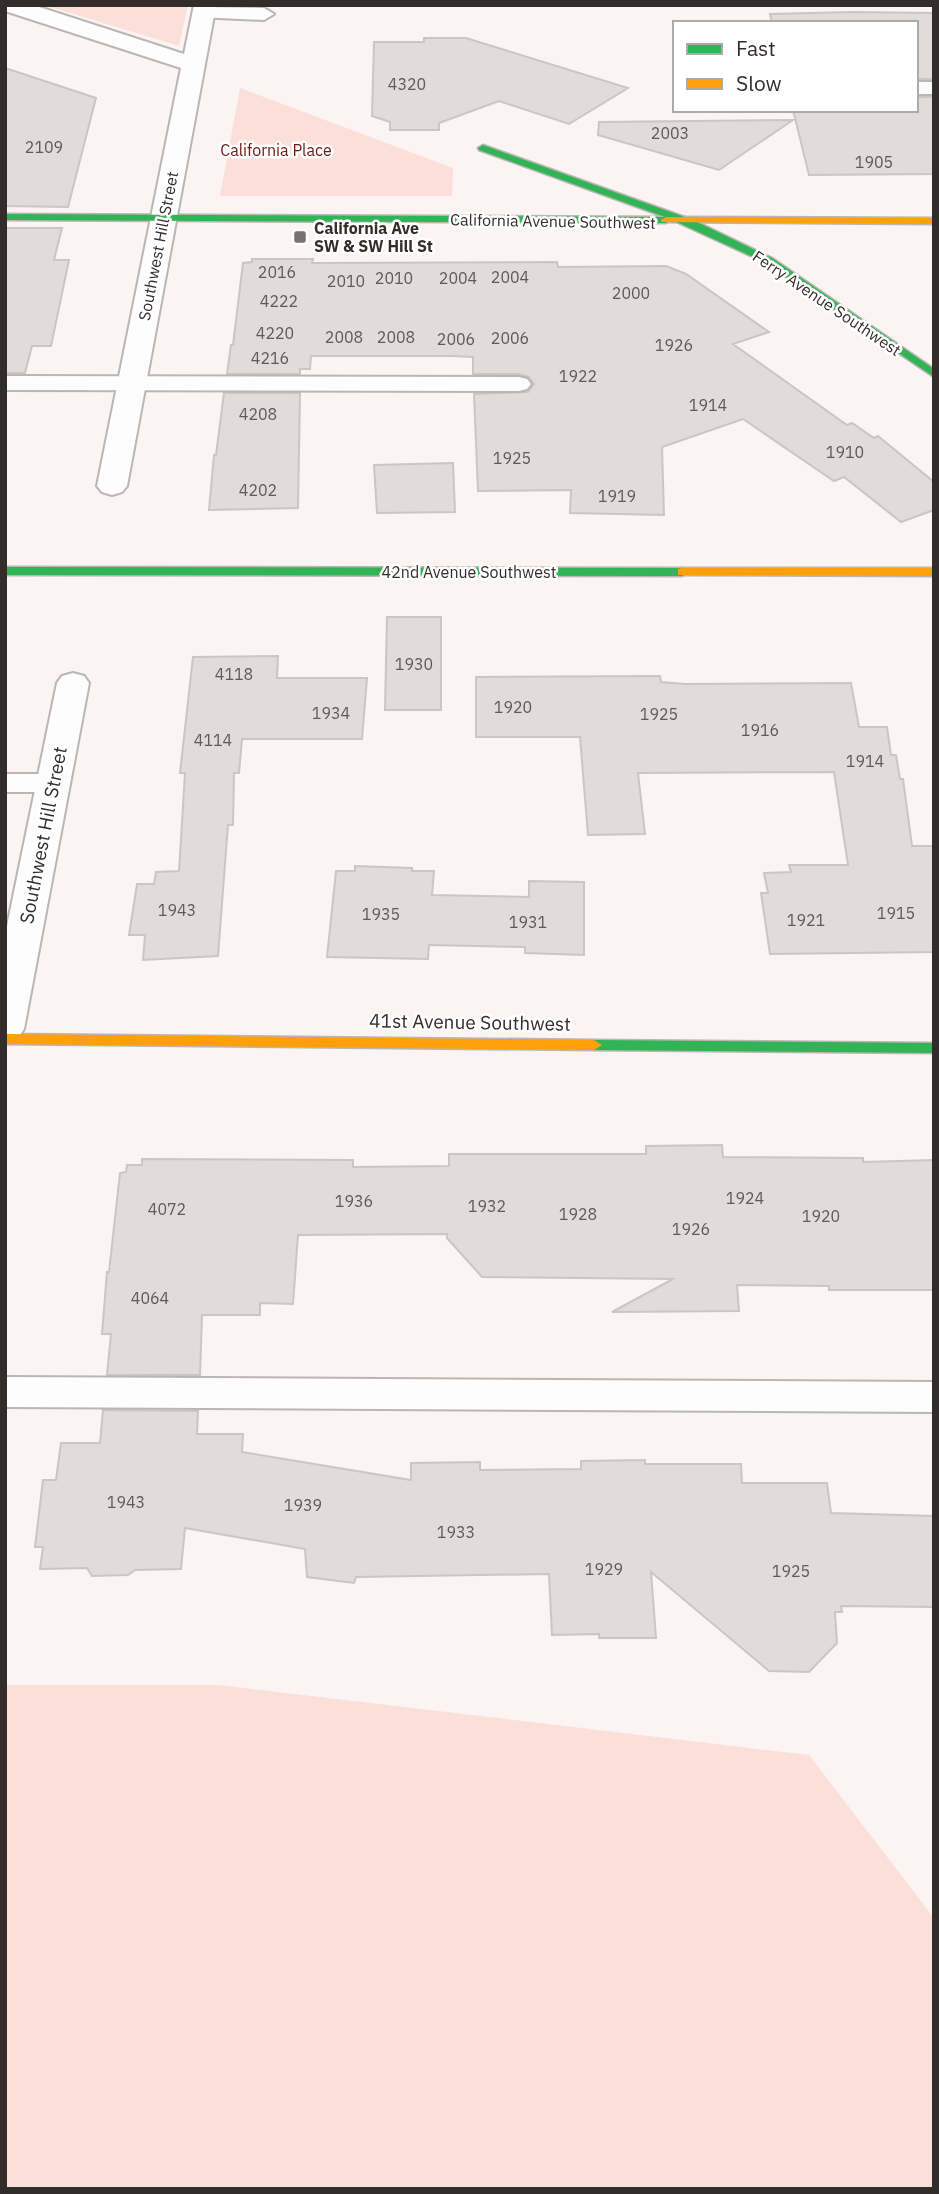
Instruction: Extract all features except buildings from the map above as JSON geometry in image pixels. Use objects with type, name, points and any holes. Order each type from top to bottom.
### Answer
[{"type":"street","points":[[10,5],[193,64]]},
{"type":"street","name":"Southwest Hill Street","points":[[112,486],[204,9]]},
{"type":"street","name":"Ferry Avenue Southwest","points":[[482,148],[689,222],[768,260],[934,374]]},
{"type":"street","name":"California Avenue Southwest","points":[[5,217],[934,221]]},
{"type":"street","name":"42nd Avenue Southwest","points":[[5,571],[934,572]]},
{"type":"street","name":"Southwest Hill Street","points":[[5,1029],[73,683]]},
{"type":"street","name":"41st Avenue Southwest","points":[[5,1039],[934,1048]]},
{"type":"lane","points":[[204,9],[264,13]]},
{"type":"lane","points":[[5,383],[519,384]]},
{"type":"lane","points":[[5,783],[53,783]]},
{"type":"lane","points":[[5,1392],[934,1397]]},
{"type":"green space","points":[[44,5],[188,5],[179,46]]},
{"type":"green space","name":"California Place","points":[[240,88],[453,168],[452,196],[220,196]]},
{"type":"green space","points":[[5,1685],[219,1685],[809,1755],[934,1918],[934,2189],[5,2189]]},
{"type":"traffic: fast","points":[[483,148],[689,222],[768,260],[934,374]]},
{"type":"traffic: fast","points":[[5,217],[666,220]]},
{"type":"traffic: fast","points":[[5,571],[682,572]]},
{"type":"traffic: fast","points":[[594,1045],[934,1048]]},
{"type":"traffic: slow","points":[[666,220],[934,221]]},
{"type":"traffic: slow","points":[[682,572],[934,572]]},
{"type":"traffic: slow","points":[[5,1039],[594,1045]]},
{"type":"place","name":"California Ave SW & SW Hill St","points":[[300,237]]}]
